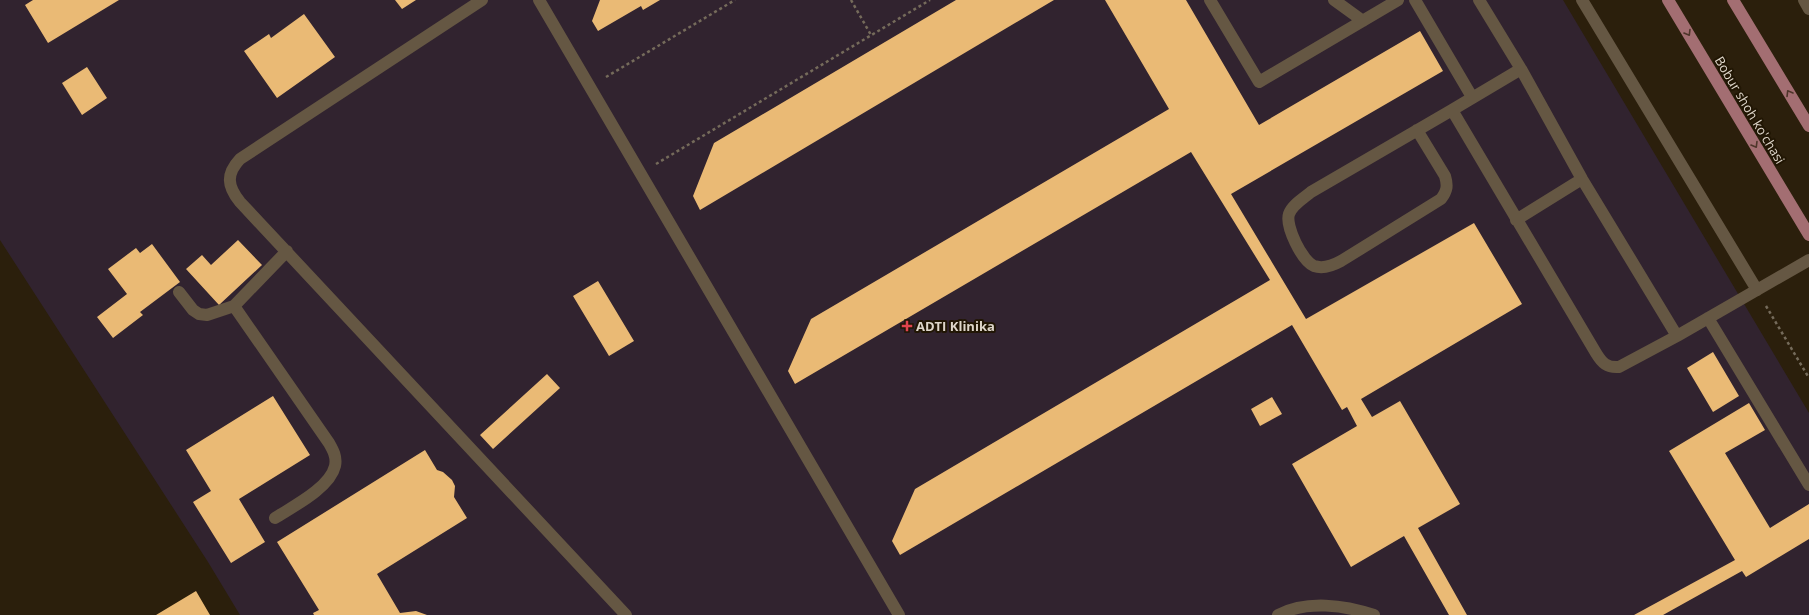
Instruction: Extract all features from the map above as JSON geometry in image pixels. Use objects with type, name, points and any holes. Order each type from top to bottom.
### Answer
[{"type":"main road","name":"Bobur shoh ko'chasi","points":[[1668,0],[1809,235]]},
{"type":"main road","points":[[1733,0],[1809,126]]},
{"type":"lane","points":[[482,0],[240,159],[232,168],[230,186],[234,194],[626,615]]},
{"type":"lane","points":[[539,0],[591,86],[899,615]]},
{"type":"lane","points":[[1210,0],[1259,82],[1398,0]]},
{"type":"lane","points":[[1334,0],[1363,21]]},
{"type":"lane","points":[[1415,0],[1472,97]]},
{"type":"lane","points":[[1479,0],[1521,69],[1582,179],[1677,336]]},
{"type":"lane","points":[[1582,0],[1757,290]]},
{"type":"lane","points":[[1804,0],[1809,9]]},
{"type":"lane","points":[[1417,130],[1445,176],[1447,184],[1446,192],[1441,199],[1332,266],[1323,267],[1312,265],[1306,259],[1288,225],[1289,214],[1297,203],[1311,192],[1521,69]]},
{"type":"lane","points":[[1452,110],[1596,353],[1604,364],[1610,367],[1619,367],[1677,336],[1809,260]]},
{"type":"lane","points":[[1516,220],[1582,179]]},
{"type":"lane","points":[[179,292],[193,310],[199,314],[207,315],[234,306],[287,251]]},
{"type":"lane","points":[[234,306],[329,443],[335,454],[335,466],[327,480],[312,494],[275,518]]},
{"type":"lane","points":[[1708,318],[1809,485]]},
{"type":"lane","points":[[1278,615],[1305,607],[1329,606],[1360,610],[1374,615]]},
{"type":"path","points":[[591,86],[735,0]]},
{"type":"path","points":[[851,0],[871,35]]},
{"type":"path","points":[[641,173],[930,0]]},
{"type":"path","points":[[1757,290],[1809,378]]},
{"type":"shaded area","name":"ADTI Klinika","points":[[0,0],[1563,0],[1809,413],[1809,615],[240,615],[208,562],[0,240]]},
{"type":"building","points":[[33,0],[119,0],[48,43],[25,5]]},
{"type":"building","points":[[395,0],[416,0],[402,9]]},
{"type":"building","points":[[600,0],[660,0],[643,10],[641,6],[598,31],[592,21]]},
{"type":"building","points":[[956,0],[1054,0],[700,210],[693,196],[714,143]]},
{"type":"building","points":[[1105,0],[1186,0],[1259,125],[1420,31],[1443,71],[1231,194],[1306,319],[1474,223],[1522,304],[1361,399],[1372,417],[1400,401],[1460,504],[1418,528],[1467,615],[1449,615],[1404,536],[1351,567],[1292,464],[1357,426],[1347,407],[1342,410],[1292,325],[900,555],[892,541],[915,489],[1270,280],[1191,152],[795,384],[788,371],[811,319],[1169,109]]},
{"type":"building","points":[[304,14],[335,57],[277,98],[244,51],[269,34],[271,38]]},
{"type":"building","points":[[87,67],[107,98],[82,115],[62,83]]},
{"type":"building","points":[[238,240],[262,265],[219,305],[186,269],[202,255],[211,265]]},
{"type":"building","points":[[152,244],[180,282],[140,312],[143,315],[113,338],[97,317],[127,294],[108,269],[136,248],[140,253]]},
{"type":"building","points":[[598,281],[634,341],[609,356],[573,296]]},
{"type":"building","points":[[1713,352],[1739,396],[1713,412],[1687,368]]},
{"type":"building","points":[[547,374],[560,388],[493,449],[480,435]]},
{"type":"building","points":[[273,396],[310,455],[239,499],[265,542],[231,563],[193,502],[211,491],[186,450]]},
{"type":"building","points":[[1272,397],[1282,414],[1260,426],[1251,409]]},
{"type":"building","points":[[1749,403],[1765,430],[1725,453],[1770,528],[1809,504],[1809,539],[1746,577],[1742,571],[1663,615],[1634,615],[1735,560],[1669,451]]},
{"type":"building","points":[[425,450],[437,470],[443,472],[452,480],[455,486],[454,497],[467,518],[377,574],[400,613],[416,611],[427,615],[314,615],[313,613],[319,610],[277,542]]},
{"type":"building","points":[[196,591],[210,615],[156,615]]},
{"type":"place","name":"ADTI Klinika","points":[[907,326]]}]
